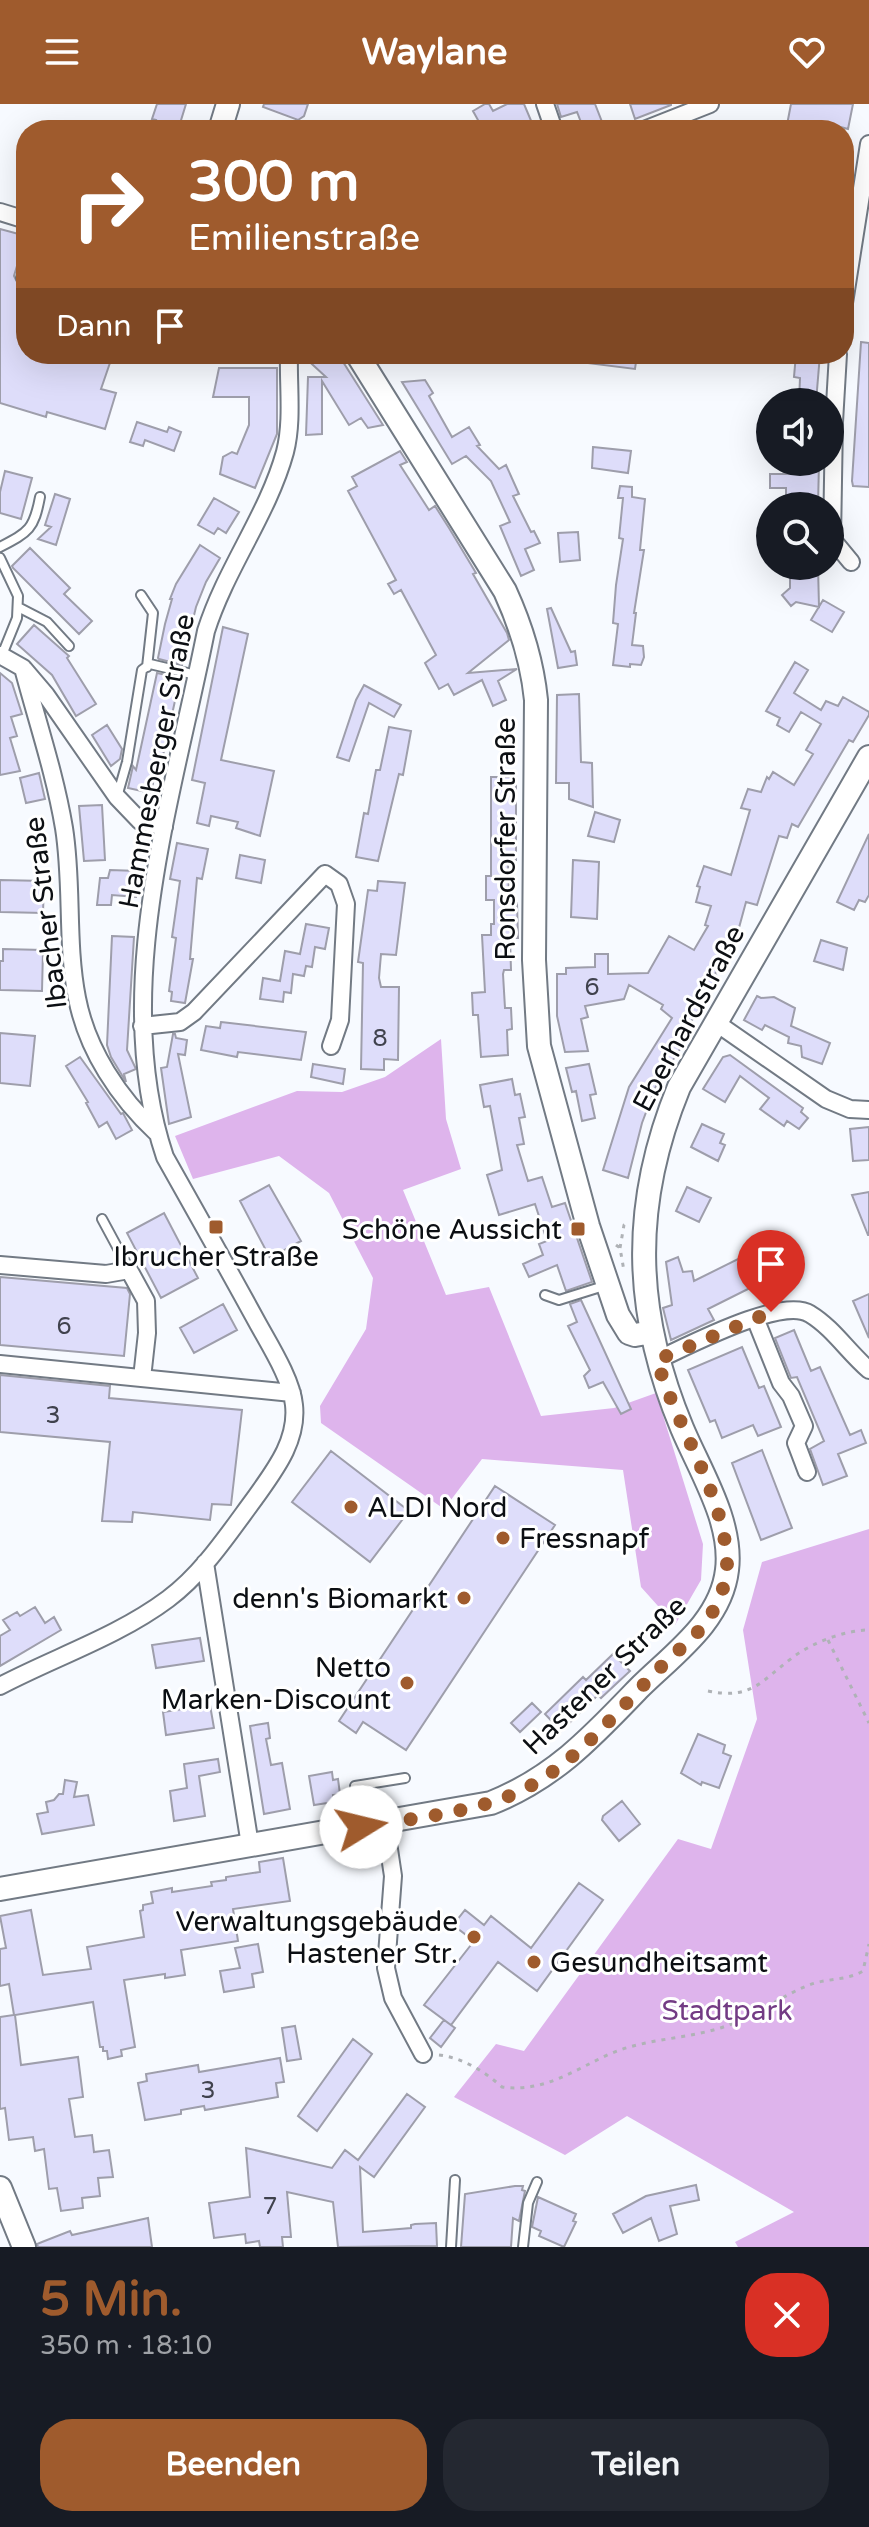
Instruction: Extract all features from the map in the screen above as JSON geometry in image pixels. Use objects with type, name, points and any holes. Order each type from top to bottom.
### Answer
[{"type":"main road","name":"Ronsdorfer Straße","points":[[363,364],[505,591],[521,627],[536,700],[534,960],[539,1046],[588,1226],[618,1315],[629,1333],[652,1332]]},
{"type":"main road","name":"Eberhardstraße","points":[[652,1332],[644,1226],[650,1176],[665,1122],[679,1087],[715,1022],[869,757]]},
{"type":"main road","name":"Hastener Straße","points":[[0,1889],[491,1803],[536,1783],[556,1769],[703,1626],[723,1588],[727,1570],[726,1540],[716,1507],[664,1383],[652,1332]]},
{"type":"main road","points":[[0,2188],[24,2247]]},
{"type":"street","points":[[669,120],[710,104]]},
{"type":"street","points":[[854,239],[869,144]]},
{"type":"street","name":"Hammesberger Straße","points":[[0,1686],[131,1623],[168,1599],[205,1563],[281,1459],[292,1431],[295,1405],[292,1393],[269,1343],[165,1157],[157,1133],[146,1071],[142,1026],[153,880],[206,631],[217,595],[268,495],[286,450],[289,364]]},
{"type":"street","points":[[837,364],[832,539],[851,562]]},
{"type":"street","points":[[1,656],[23,668],[46,695],[117,797],[140,821],[164,827]]},
{"type":"street","name":"Ibacher Straße","points":[[23,668],[64,827],[77,999],[102,1064],[130,1107],[157,1133]]},
{"type":"street","points":[[142,1026],[180,1022],[194,1012],[325,874],[339,884],[346,904],[340,1020],[331,1046]]},
{"type":"street","points":[[715,1022],[826,1099],[850,1109],[869,1110]]},
{"type":"street","points":[[0,1265],[106,1274],[129,1270],[146,1301],[147,1333],[142,1378]]},
{"type":"street","points":[[657,1360],[755,1318],[790,1308],[801,1309],[824,1324],[869,1370]]},
{"type":"street","points":[[755,1318],[781,1383],[791,1396],[804,1426],[796,1443],[807,1472]]},
{"type":"street","points":[[0,1364],[292,1393]]},
{"type":"street","points":[[205,1563],[250,1845]]},
{"type":"street","points":[[392,1821],[387,1836],[393,1876],[386,1968],[393,1998],[423,2054]]},
{"type":"lane","points":[[0,547],[19,538],[36,522],[40,497]]},
{"type":"lane","points":[[0,558],[18,596],[17,618],[1,656]]},
{"type":"lane","points":[[141,595],[153,613],[147,667]]},
{"type":"lane","points":[[18,607],[47,622],[69,646]]},
{"type":"lane","points":[[117,797],[127,762],[142,670],[150,664],[197,676]]},
{"type":"lane","points":[[102,1219],[129,1270]]},
{"type":"lane","points":[[545,1295],[559,1300],[608,1285]]},
{"type":"lane","points":[[361,1827],[355,1786],[405,1778]]},
{"type":"lane","points":[[451,2247],[455,2180]]},
{"type":"lane","points":[[523,2247],[528,2203],[537,2182]]},
{"type":"path","points":[[620,1248],[627,1223]]},
{"type":"path","points":[[708,1691],[722,1694],[753,1690],[793,1656],[828,1640],[869,1630]]},
{"type":"path","points":[[828,1640],[869,1723]]},
{"type":"path","points":[[423,2054],[455,2057],[487,2074],[502,2087],[529,2087],[578,2072],[613,2053],[724,2027],[753,2016],[810,1984],[854,1977],[863,1971],[869,1944]]},
{"type":"path","points":[[863,1971],[869,1975]]},
{"type":"green space","points":[[441,1039],[446,1119],[461,1169],[403,1190],[446,1295],[489,1287],[541,1416],[614,1408],[656,1393],[703,1544],[701,1580],[675,1625],[641,1587],[623,1470],[482,1459],[444,1509],[321,1423],[320,1406],[366,1329],[373,1278],[329,1193],[279,1156],[193,1179],[175,1136],[297,1091],[342,1092],[385,1077]]},
{"type":"green space","name":"Stadtpark","points":[[869,1529],[869,2247],[738,2247],[735,2242],[794,2212],[627,2116],[565,2155],[454,2097],[496,2044],[524,2051],[678,1839],[711,1849],[757,1719],[743,1630],[762,1562]]},
{"type":"building","points":[[157,104],[186,104],[181,120],[152,119]]},
{"type":"building","points":[[264,104],[308,104],[304,116],[298,120],[263,107]]},
{"type":"building","points":[[485,104],[489,104],[493,111],[507,104],[524,104],[531,120],[478,120],[473,111]]},
{"type":"building","points":[[557,104],[595,104],[601,120],[580,120],[577,112],[561,117]]},
{"type":"building","points":[[630,104],[671,104],[671,105],[635,119]]},
{"type":"building","points":[[791,104],[853,104],[850,120],[788,120]]},
{"type":"building","points":[[0,229],[16,233],[16,364],[110,364],[101,389],[116,393],[105,429],[47,412],[46,417],[0,403]]},
{"type":"building","points":[[861,342],[869,343],[869,487],[853,486],[852,481]]},
{"type":"building","points":[[312,364],[344,364],[383,425],[368,428],[361,418],[349,425],[322,381],[322,434],[306,435],[308,377],[326,377]]},
{"type":"building","points":[[595,364],[636,364],[635,369]]},
{"type":"building","points":[[795,364],[819,364],[817,388],[800,388],[800,378],[794,377]]},
{"type":"building","points":[[219,368],[277,368],[277,434],[255,488],[220,474],[223,457],[232,452],[237,454],[249,425],[249,397],[213,397]]},
{"type":"building","points":[[425,380],[433,393],[429,396],[452,437],[469,427],[480,445],[477,446],[499,469],[506,465],[519,494],[513,496],[540,543],[525,549],[534,570],[521,576],[500,526],[510,522],[491,481],[466,456],[452,464],[402,382]]},
{"type":"building","points":[[137,422],[167,432],[169,427],[181,432],[174,451],[145,440],[143,446],[130,442]]},
{"type":"building","points":[[593,447],[631,451],[628,473],[592,468]]},
{"type":"building","points":[[400,451],[407,462],[400,465],[429,510],[435,506],[476,573],[473,574],[507,633],[509,640],[468,673],[517,669],[498,681],[506,700],[493,706],[482,680],[454,695],[448,684],[439,689],[425,663],[436,655],[401,590],[394,594],[388,584],[396,580],[348,491],[357,486],[352,477]]},
{"type":"building","points":[[5,471],[32,478],[21,519],[0,513],[0,492]]},
{"type":"building","points":[[770,476],[819,476],[818,492],[786,492],[786,488],[770,488]]},
{"type":"building","points":[[620,486],[632,487],[632,497],[645,499],[640,550],[644,550],[632,645],[643,646],[644,657],[641,665],[630,664],[630,667],[613,665],[618,624],[613,623],[616,585],[623,539],[619,538],[623,498],[618,498]]},
{"type":"building","points":[[55,494],[70,499],[56,545],[38,539],[51,527],[45,525]]},
{"type":"building","points":[[214,498],[239,512],[226,533],[218,528],[214,534],[198,525]]},
{"type":"building","points":[[578,532],[580,560],[560,562],[558,533]]},
{"type":"building","points":[[200,545],[220,558],[196,607],[182,665],[158,658],[170,599]]},
{"type":"building","points":[[30,548],[70,588],[64,594],[92,621],[79,634],[13,568]]},
{"type":"building","points":[[790,580],[818,580],[819,607],[796,602],[791,606],[782,595],[790,588]]},
{"type":"building","points":[[823,600],[844,612],[832,632],[811,620]]},
{"type":"building","points":[[551,608],[571,652],[575,651],[577,665],[558,668],[547,609]]},
{"type":"building","points":[[34,625],[69,656],[67,658],[96,704],[76,716],[52,675],[17,644]]},
{"type":"building","points":[[223,627],[248,634],[221,760],[274,771],[260,836],[236,828],[238,822],[211,816],[209,826],[197,823],[205,783],[192,780]]},
{"type":"building","points":[[795,662],[808,670],[794,693],[821,710],[826,701],[838,706],[843,697],[869,712],[869,715],[853,742],[849,740],[798,827],[792,824],[787,838],[779,836],[757,905],[746,902],[737,935],[715,974],[715,982],[702,997],[698,1011],[677,1043],[682,1046],[656,1086],[642,1123],[628,1178],[603,1170],[629,1087],[672,1018],[661,1009],[663,1005],[629,985],[624,999],[585,1006],[588,1017],[581,1019],[588,1051],[565,1052],[557,1016],[557,974],[566,974],[566,968],[595,967],[595,954],[608,954],[608,974],[648,973],[669,936],[694,950],[708,926],[705,925],[711,906],[696,902],[700,887],[697,886],[704,866],[731,875],[750,810],[741,808],[748,789],[761,792],[767,777],[769,779],[773,772],[794,785],[813,754],[806,750],[821,724],[801,712],[789,732],[777,725],[780,718],[766,711]]},
{"type":"building","points":[[0,673],[12,683],[22,714],[11,717],[17,736],[10,738],[20,771],[0,775]]},
{"type":"building","points":[[157,673],[180,678],[162,760],[158,759],[151,793],[128,788],[133,766],[136,770]]},
{"type":"building","points":[[364,685],[401,705],[394,717],[369,703],[349,761],[337,757]]},
{"type":"building","points":[[579,694],[581,762],[592,763],[593,807],[569,799],[569,783],[556,783],[557,695]]},
{"type":"building","points":[[107,725],[122,749],[120,759],[111,766],[92,735]]},
{"type":"building","points":[[389,727],[411,731],[403,775],[399,774],[378,861],[356,857],[364,813],[368,814],[376,770],[380,770]]},
{"type":"building","points":[[39,773],[45,799],[26,803],[20,778]]},
{"type":"building","points":[[491,777],[516,777],[516,860],[508,860],[509,903],[517,903],[518,938],[510,938],[511,970],[504,970],[503,974],[505,1008],[511,1008],[512,1029],[507,1030],[508,1055],[481,1057],[478,1015],[473,1015],[472,993],[485,992],[482,935],[491,935],[491,924],[494,924],[494,900],[486,900],[486,876],[491,876]]},
{"type":"building","points":[[102,805],[105,860],[84,861],[79,806]]},
{"type":"building","points":[[595,812],[620,820],[614,842],[588,836]]},
{"type":"building","points":[[869,834],[869,895],[865,902],[859,900],[854,910],[837,902]]},
{"type":"building","points":[[177,843],[208,849],[202,879],[197,878],[190,959],[193,959],[185,1003],[171,1001],[172,992],[169,991],[180,881],[170,879]]},
{"type":"building","points":[[240,855],[265,860],[261,883],[236,878]]},
{"type":"building","points":[[573,860],[599,862],[597,919],[571,917]]},
{"type":"building","points":[[110,870],[138,871],[136,897],[112,895],[111,905],[97,905],[100,878],[108,878]]},
{"type":"building","points":[[0,880],[44,881],[43,913],[0,912]]},
{"type":"building","points":[[378,881],[405,883],[396,955],[381,954],[381,987],[399,987],[398,1060],[384,1059],[384,1070],[361,1069],[363,963],[358,962],[368,890],[377,891]]},
{"type":"building","points":[[306,924],[329,928],[325,949],[315,947],[312,967],[306,966],[304,976],[293,974],[291,993],[284,992],[283,1002],[260,999],[263,978],[280,981],[285,951],[300,954]]},
{"type":"building","points":[[112,936],[134,937],[127,1050],[136,1069],[124,1074],[126,1082],[107,1045]]},
{"type":"building","points":[[821,940],[847,948],[843,970],[814,961]]},
{"type":"building","points":[[3,949],[43,950],[42,991],[0,990]]},
{"type":"building","points":[[757,996],[774,997],[795,1008],[791,1026],[830,1043],[822,1064],[802,1057],[801,1046],[788,1043],[789,1037],[765,1025],[762,1030],[744,1020]]},
{"type":"building","points":[[221,1022],[306,1032],[301,1060],[238,1052],[237,1057],[201,1050],[206,1026],[220,1028]]},
{"type":"building","points":[[0,1033],[35,1036],[30,1086],[0,1083]]},
{"type":"building","points":[[173,1034],[176,1038],[187,1040],[185,1055],[178,1054],[191,1117],[169,1124],[161,1068],[167,1067]]},
{"type":"building","points":[[730,1055],[803,1108],[801,1112],[808,1118],[799,1129],[787,1121],[784,1126],[760,1109],[769,1098],[740,1076],[725,1102],[703,1089],[723,1057]]},
{"type":"building","points":[[80,1057],[123,1113],[132,1130],[116,1139],[107,1122],[99,1127],[66,1066]]},
{"type":"building","points":[[313,1064],[345,1069],[343,1084],[311,1077]]},
{"type":"building","points":[[589,1064],[596,1094],[590,1095],[595,1118],[582,1121],[576,1091],[572,1092],[566,1068]]},
{"type":"building","points":[[512,1079],[515,1095],[520,1094],[525,1117],[519,1118],[524,1144],[517,1145],[528,1181],[542,1177],[552,1207],[565,1203],[592,1282],[566,1291],[557,1265],[529,1277],[523,1264],[543,1255],[539,1244],[547,1241],[535,1204],[499,1215],[487,1175],[502,1170],[490,1106],[484,1107],[480,1085]]},
{"type":"building","points":[[702,1124],[724,1134],[720,1143],[725,1145],[718,1161],[691,1147]]},
{"type":"building","points":[[869,1127],[869,1160],[853,1161],[850,1129]]},
{"type":"building","points":[[269,1185],[301,1241],[270,1258],[240,1201]]},
{"type":"building","points":[[687,1187],[711,1198],[699,1222],[676,1211]]},
{"type":"building","points":[[869,1192],[869,1235],[868,1235],[852,1195]]},
{"type":"building","points":[[164,1213],[198,1278],[161,1298],[127,1233]]},
{"type":"building","points":[[678,1257],[683,1272],[692,1271],[694,1281],[740,1258],[754,1286],[708,1309],[714,1320],[671,1340],[663,1308],[672,1305],[666,1262]]},
{"type":"building","points":[[0,1277],[127,1288],[130,1294],[124,1356],[0,1345]]},
{"type":"building","points":[[869,1294],[869,1338],[853,1301]]},
{"type":"building","points":[[581,1300],[631,1409],[621,1414],[603,1382],[589,1388],[584,1376],[590,1370],[568,1326],[577,1322],[570,1304]]},
{"type":"building","points":[[223,1304],[237,1330],[194,1353],[180,1328]]},
{"type":"building","points":[[794,1330],[811,1371],[820,1367],[850,1435],[861,1430],[866,1443],[838,1454],[847,1476],[823,1485],[810,1449],[824,1441],[797,1377],[791,1378],[775,1338]]},
{"type":"building","points":[[742,1347],[759,1388],[764,1386],[781,1427],[758,1436],[753,1425],[722,1438],[715,1420],[710,1422],[688,1370]]},
{"type":"building","points":[[0,1375],[110,1386],[109,1398],[242,1410],[231,1505],[212,1504],[210,1520],[133,1512],[132,1522],[102,1521],[110,1442],[0,1432]]},
{"type":"building","points":[[762,1450],[792,1528],[761,1540],[732,1463]]},
{"type":"building","name":"ALDI Nord","points":[[331,1451],[409,1511],[370,1562],[292,1502]]},
{"type":"building","points":[[495,1486],[555,1525],[406,1750],[363,1722],[356,1733],[339,1721]]},
{"type":"building","points":[[35,1607],[45,1623],[54,1617],[61,1630],[0,1666],[0,1636],[10,1630],[3,1620],[17,1612],[20,1616]]},
{"type":"building","points":[[200,1638],[204,1661],[156,1668],[152,1645]]},
{"type":"building","points":[[613,1654],[630,1671],[601,1698],[598,1695],[561,1731],[545,1714],[583,1677],[586,1680]]},
{"type":"building","points":[[532,1703],[541,1712],[520,1732],[511,1723]]},
{"type":"building","points":[[210,1705],[214,1728],[166,1735],[163,1712]]},
{"type":"building","points":[[268,1723],[270,1738],[266,1739],[271,1765],[282,1763],[290,1809],[264,1814],[250,1726]]},
{"type":"building","points":[[698,1734],[725,1745],[723,1753],[731,1756],[719,1788],[702,1782],[701,1785],[681,1773]]},
{"type":"building","points":[[218,1759],[220,1772],[199,1776],[205,1816],[174,1821],[170,1791],[187,1788],[184,1764]]},
{"type":"building","points":[[332,1772],[333,1780],[338,1779],[340,1794],[333,1795],[334,1802],[314,1805],[309,1776]]},
{"type":"building","points":[[65,1780],[77,1782],[74,1797],[88,1795],[94,1825],[42,1834],[37,1814],[48,1812],[46,1802],[63,1794]]},
{"type":"building","points":[[622,1801],[640,1824],[619,1841],[602,1820]]},
{"type":"building","points":[[283,1858],[290,1901],[233,1909],[238,1941],[181,1950],[185,1975],[165,1978],[165,1974],[124,1980],[135,2047],[121,2050],[122,2056],[108,2059],[107,2051],[100,2047],[93,2002],[15,2015],[21,2065],[78,2057],[83,2097],[69,2099],[75,2137],[92,2135],[94,2152],[109,2150],[113,2177],[98,2178],[100,2196],[82,2198],[83,2208],[61,2211],[57,2188],[49,2189],[44,2149],[35,2151],[33,2137],[9,2140],[5,2108],[0,2109],[0,2017],[14,2015],[9,1984],[0,1986],[0,1949],[6,1948],[0,1916],[31,1910],[43,1975],[91,1969],[87,1947],[144,1937],[140,1911],[143,1905],[153,1903],[151,1892],[212,1886],[211,1882],[226,1880],[226,1877],[260,1872],[259,1862]]},
{"type":"building","name":"Gesundheitsamt","points":[[579,1883],[603,1900],[537,1991],[498,1962],[451,2025],[424,2005],[474,1941],[453,1925],[465,1910],[484,1925],[491,1916],[531,1948]]},
{"type":"building","points":[[258,1944],[263,1972],[252,1974],[254,1987],[224,1992],[220,1971],[240,1968],[235,1948]]},
{"type":"building","points":[[444,2020],[455,2028],[441,2047],[430,2038]]},
{"type":"building","points":[[295,2026],[301,2059],[287,2061],[282,2028]]},
{"type":"building","points":[[353,2039],[372,2054],[317,2131],[298,2116]]},
{"type":"building","points":[[280,2058],[284,2082],[276,2083],[278,2097],[205,2110],[204,2106],[181,2110],[181,2114],[145,2120],[138,2083],[147,2081],[146,2074],[198,2065],[199,2072]]},
{"type":"building","points":[[407,2094],[425,2107],[374,2177],[360,2167],[363,2232],[436,2223],[437,2246],[338,2247],[333,2202],[287,2192],[291,2237],[282,2237],[283,2247],[260,2247],[259,2241],[246,2243],[245,2234],[214,2238],[209,2203],[250,2197],[246,2148],[332,2168],[345,2150],[358,2160]]},
{"type":"building","points":[[696,2185],[699,2200],[670,2206],[677,2234],[659,2241],[651,2218],[623,2233],[613,2214],[646,2196]]},
{"type":"building","points":[[523,2186],[522,2190],[525,2191],[519,2221],[513,2218],[511,2247],[461,2247],[465,2194]]},
{"type":"building","points":[[538,2197],[576,2214],[573,2221],[576,2222],[564,2247],[539,2236],[541,2231],[532,2227]]},
{"type":"building","points":[[148,2218],[152,2247],[38,2247],[37,2244],[70,2231],[72,2235]]},
{"type":"place","name":"Ibrucher Straße","points":[[216,1227]]},
{"type":"place","name":"Schöne Aussicht","points":[[578,1229]]},
{"type":"place","name":"ALDI Nord","points":[[351,1507]]},
{"type":"place","name":"Fressnapf","points":[[503,1538]]},
{"type":"place","name":"denn's Biomarkt","points":[[464,1598]]},
{"type":"place","name":"Netto Marken-Discount","points":[[407,1683]]},
{"type":"place","name":"Verwaltungsgebäude Hastener Str.","points":[[474,1937]]},
{"type":"place","name":"Gesundheitsamt","points":[[534,1962]]},
{"type":"route","points":[[361,1827],[491,1803],[536,1783],[597,1731],[703,1626],[723,1588],[727,1570],[726,1540],[716,1507],[657,1360],[771,1312]]}]
